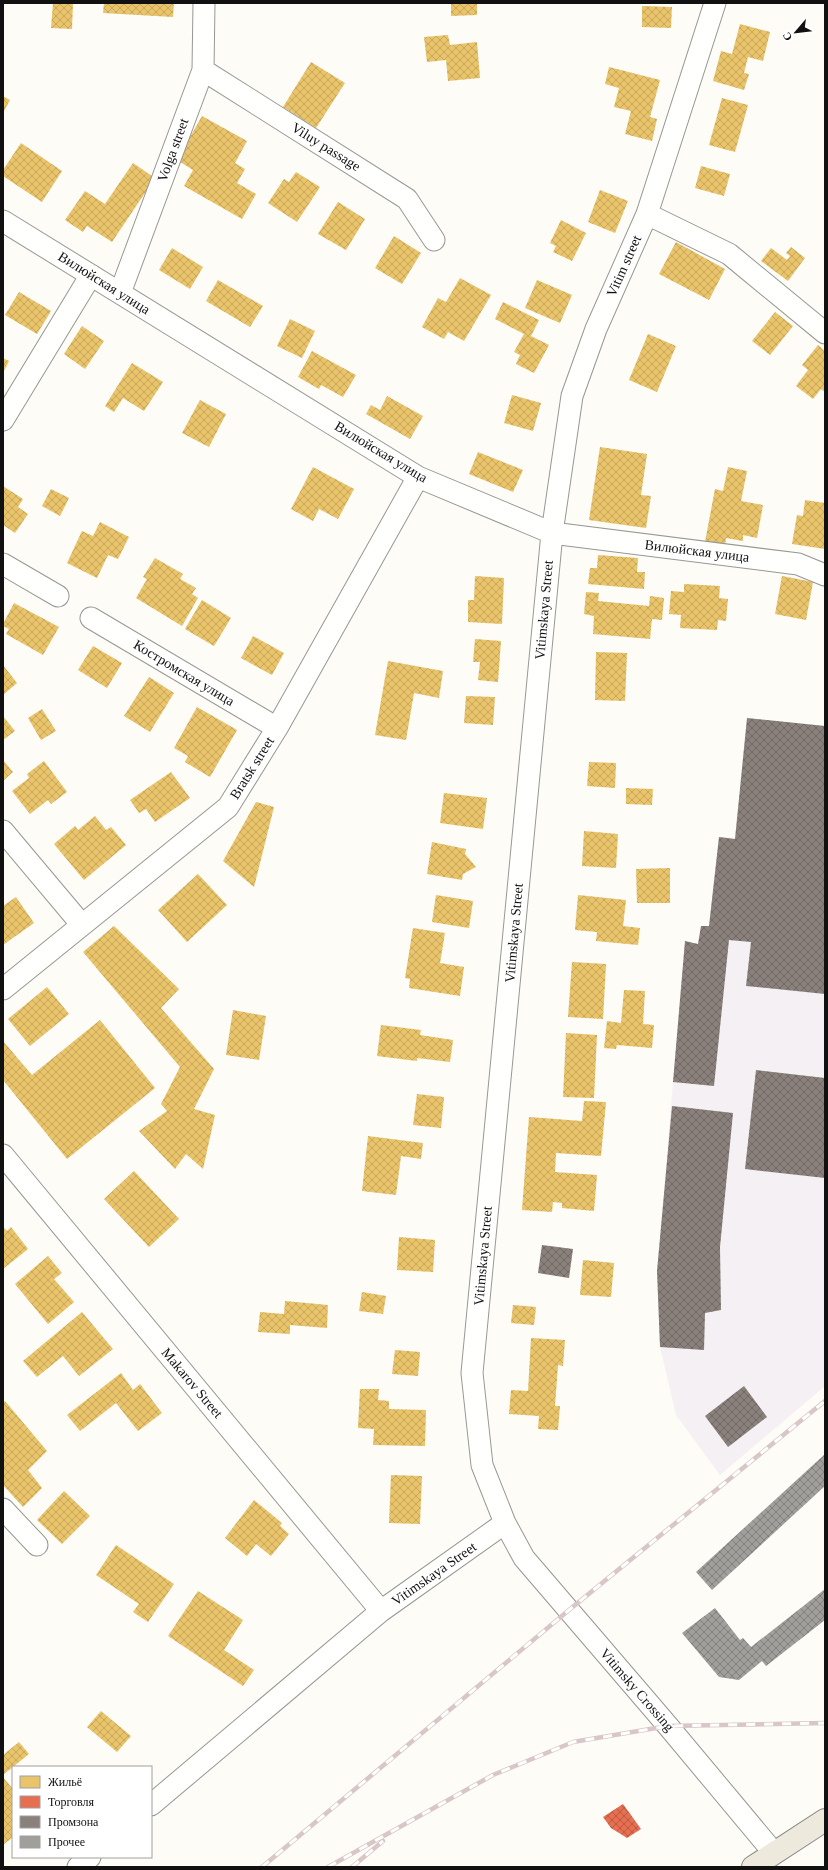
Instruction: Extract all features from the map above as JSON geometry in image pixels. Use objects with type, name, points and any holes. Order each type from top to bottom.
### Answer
[{"type":"main road","points":[[753,1867],[825,1820]]},
{"type":"street","name":"Volga street","points":[[120,293],[203,70],[204,3]]},
{"type":"street","name":"Vitim street","points":[[552,533],[572,396],[596,329],[647,214],[715,3]]},
{"type":"street","name":"Viluy passage","points":[[203,70],[407,199],[434,240]]},
{"type":"street","points":[[647,214],[729,254],[825,333]]},
{"type":"street","name":"Вилюйская улица","points":[[3,221],[418,477],[552,533],[798,564],[825,575]]},
{"type":"street","points":[[3,420],[91,275]]},
{"type":"street","name":"Bratsk street","points":[[3,989],[228,807],[277,728],[418,477]]},
{"type":"street","name":"Vitimskaya Street","points":[[152,1805],[381,1612],[505,1523],[482,1465],[472,1373],[552,533]]},
{"type":"street","points":[[3,564],[58,596]]},
{"type":"street","name":"Костромская улица","points":[[92,618],[277,728]]},
{"type":"street","points":[[3,831],[82,924]]},
{"type":"street","name":"Makarov Street","points":[[3,1155],[381,1612]]},
{"type":"street","points":[[3,1509],[37,1546]]},
{"type":"street","name":"Vitimsky Crossing","points":[[505,1523],[524,1558],[668,1726],[774,1853]]},
{"type":"street","points":[[78,1867],[89,1858]]},
{"type":"shaded area","points":[[747,718],[825,726],[825,1386],[720,1475],[676,1415],[660,1347],[657,1271],[685,941],[698,944],[701,926],[709,926],[719,837],[735,838]]},
{"type":"building: Жильё","points":[[53,3],[73,3],[72,29],[51,28]]},
{"type":"building: Жильё","points":[[104,3],[174,3],[173,17],[103,13]]},
{"type":"building: Жильё","points":[[451,3],[477,3],[477,15],[451,16]]},
{"type":"building: Жильё","points":[[642,6],[672,7],[671,28],[642,27]]},
{"type":"building: Жильё","points":[[740,24],[770,32],[763,61],[748,57],[744,73],[749,74],[744,90],[713,81],[721,51],[732,54]]},
{"type":"building: Жильё","points":[[448,35],[450,45],[477,42],[480,78],[448,81],[446,60],[427,62],[424,37]]},
{"type":"building: Жильё","points":[[311,62],[345,83],[316,128],[283,107]]},
{"type":"building: Жильё","points":[[609,67],[660,80],[650,117],[657,119],[652,141],[625,134],[631,111],[614,107],[619,88],[605,84]]},
{"type":"building: Жильё","points":[[3,96],[10,100],[3,113]]},
{"type":"building: Жильё","points":[[722,98],[748,105],[735,152],[709,145]]},
{"type":"building: Жильё","points":[[202,116],[247,141],[235,163],[245,169],[237,183],[256,194],[242,219],[184,186],[193,170],[177,160]]},
{"type":"building: Жильё","points":[[21,143],[62,171],[42,202],[3,176],[3,170]]},
{"type":"building: Жильё","points":[[133,163],[155,178],[112,242],[87,226],[83,232],[65,220],[85,191],[105,204]]},
{"type":"building: Жильё","points":[[701,166],[730,174],[724,196],[695,188]]},
{"type":"building: Жильё","points":[[296,172],[320,187],[297,222],[268,203],[284,179],[289,182]]},
{"type":"building: Жильё","points":[[600,190],[628,201],[615,233],[588,222]]},
{"type":"building: Жильё","points":[[338,202],[365,219],[346,250],[318,234]]},
{"type":"building: Жильё","points":[[561,220],[586,233],[572,261],[553,252],[556,246],[550,243]]},
{"type":"building: Жильё","points":[[394,236],[421,253],[402,284],[375,268]]},
{"type":"building: Жильё","points":[[676,242],[725,269],[709,300],[659,274]]},
{"type":"building: Жильё","points":[[791,247],[805,258],[788,281],[761,261],[771,248],[787,260],[790,256],[786,253]]},
{"type":"building: Жильё","points":[[172,248],[203,267],[190,289],[159,270]]},
{"type":"building: Жильё","points":[[460,278],[491,295],[464,341],[448,332],[444,339],[422,327],[438,298],[446,302]]},
{"type":"building: Жильё","points":[[218,280],[263,306],[250,327],[206,301]]},
{"type":"building: Жильё","points":[[537,280],[572,295],[560,323],[525,308]]},
{"type":"building: Жильё","points":[[19,292],[51,311],[37,334],[5,315]]},
{"type":"building: Жильё","points":[[503,302],[539,320],[531,336],[549,345],[534,373],[516,364],[520,355],[514,352],[524,334],[495,319]]},
{"type":"building: Жильё","points":[[775,312],[793,326],[770,355],[752,341]]},
{"type":"building: Жильё","points":[[290,319],[315,331],[302,358],[277,346]]},
{"type":"building: Жильё","points":[[82,326],[104,341],[85,369],[64,354]]},
{"type":"building: Жильё","points":[[648,334],[676,346],[657,392],[629,380]]},
{"type":"building: Жильё","points":[[818,345],[825,351],[825,392],[821,389],[813,399],[796,386],[808,370],[802,365]]},
{"type":"building: Жильё","points":[[312,351],[356,375],[343,397],[321,385],[319,389],[298,377]]},
{"type":"building: Жильё","points":[[3,358],[9,361],[3,373]]},
{"type":"building: Жильё","points":[[132,363],[163,382],[144,411],[123,398],[114,412],[105,406]]},
{"type":"building: Жильё","points":[[512,395],[541,403],[533,431],[504,423]]},
{"type":"building: Жильё","points":[[387,396],[423,416],[410,439],[366,414],[371,405],[380,410]]},
{"type":"building: Жильё","points":[[200,400],[226,414],[209,447],[182,433]]},
{"type":"building: Жильё","points":[[600,447],[647,454],[641,495],[651,496],[646,528],[589,520]]},
{"type":"building: Жильё","points":[[478,452],[523,470],[513,492],[469,474]]},
{"type":"building: Жильё","points":[[313,467],[354,489],[338,519],[319,509],[313,521],[291,509]]},
{"type":"building: Жильё","points":[[728,467],[747,471],[741,501],[763,505],[757,538],[743,535],[743,541],[726,538],[725,546],[705,542],[715,489],[723,491]]},
{"type":"building: Жильё","points":[[3,486],[23,499],[18,507],[28,514],[15,533],[3,525]]},
{"type":"building: Жильё","points":[[51,489],[69,498],[60,516],[42,506]]},
{"type":"building: Жильё","points":[[805,500],[825,503],[825,549],[792,544],[797,515],[803,516]]},
{"type":"building: Жильё","points":[[100,522],[129,537],[118,559],[108,555],[97,578],[67,563],[82,531],[93,536]]},
{"type":"building: Жильё","points":[[598,555],[638,558],[637,572],[645,572],[644,589],[588,584],[590,568],[597,568]]},
{"type":"building: Жильё","points":[[155,558],[183,574],[180,579],[196,588],[192,594],[198,598],[182,626],[136,598],[147,579],[143,577]]},
{"type":"building: Жильё","points":[[475,576],[504,578],[502,624],[468,622],[468,600],[474,600]]},
{"type":"building: Жильё","points":[[782,576],[813,582],[806,620],[775,614]]},
{"type":"building: Жильё","points":[[684,584],[720,586],[719,598],[728,599],[726,621],[718,620],[717,630],[680,628],[681,615],[669,614],[671,591],[684,592]]},
{"type":"building: Жильё","points":[[586,592],[599,593],[598,601],[649,606],[650,596],[664,598],[662,620],[652,619],[650,639],[593,634],[594,616],[584,614]]},
{"type":"building: Жильё","points":[[202,600],[231,618],[214,646],[185,629]]},
{"type":"building: Жильё","points":[[14,603],[59,627],[43,655],[6,634],[9,629],[3,626],[3,624]]},
{"type":"building: Жильё","points":[[253,636],[284,653],[272,675],[241,658]]},
{"type":"building: Жильё","points":[[475,639],[501,641],[498,682],[478,680],[480,662],[473,662]]},
{"type":"building: Жильё","points":[[93,646],[122,663],[107,688],[78,670]]},
{"type":"building: Жильё","points":[[596,652],[627,653],[625,701],[595,700]]},
{"type":"building: Жильё","points":[[388,661],[443,671],[439,698],[414,693],[406,740],[375,735]]},
{"type":"building: Жильё","points":[[3,665],[17,683],[3,695]]},
{"type":"building: Жильё","points":[[149,677],[174,693],[150,732],[124,716]]},
{"type":"building: Жильё","points":[[466,696],[495,697],[493,725],[464,723]]},
{"type":"building: Жильё","points":[[197,707],[237,730],[210,777],[185,762],[188,756],[174,748]]},
{"type":"building: Жильё","points":[[42,709],[56,731],[41,740],[28,718]]},
{"type":"building: Жильё","points":[[3,716],[15,731],[3,740]]},
{"type":"building: Жильё","points":[[3,760],[13,772],[3,781]]},
{"type":"building: Жильё","points":[[44,761],[67,792],[51,804],[48,800],[30,814],[12,791],[29,778],[27,774]]},
{"type":"building: Жильё","points":[[589,762],[616,763],[615,788],[587,786]]},
{"type":"building: Жильё","points":[[171,772],[190,798],[155,822],[146,809],[139,813],[130,800]]},
{"type":"building: Жильё","points":[[626,788],[653,789],[652,805],[626,804]]},
{"type":"building: Жильё","points":[[444,793],[487,798],[483,829],[440,823]]},
{"type":"building: Жильё","points":[[256,802],[274,807],[254,887],[223,861]]},
{"type":"building: Жильё","points":[[95,816],[106,830],[111,827],[126,845],[84,880],[54,844],[75,826],[78,830]]},
{"type":"building: Жильё","points":[[584,831],[618,834],[616,868],[582,866]]},
{"type":"building: Жильё","points":[[432,842],[466,849],[465,854],[476,867],[463,874],[462,880],[427,874]]},
{"type":"building: Жильё","points":[[670,868],[670,903],[637,903],[636,869]]},
{"type":"building: Жильё","points":[[198,874],[227,905],[187,942],[158,910]]},
{"type":"building: Жильё","points":[[436,895],[473,901],[469,928],[432,922]]},
{"type":"building: Жильё","points":[[578,895],[626,900],[623,926],[640,928],[638,945],[596,941],[597,932],[575,930]]},
{"type":"building: Жильё","points":[[16,897],[34,923],[3,945],[3,906]]},
{"type":"building: Жильё","points":[[114,926],[179,989],[161,1008],[214,1069],[194,1109],[215,1115],[203,1169],[186,1154],[175,1169],[139,1131],[167,1111],[161,1104],[180,1067],[83,952]]},
{"type":"building: Жильё","points":[[413,928],[445,933],[440,963],[464,967],[460,996],[409,988],[410,979],[405,978]]},
{"type":"building: Жильё","points":[[572,962],[606,964],[603,1019],[568,1017]]},
{"type":"building: Жильё","points":[[47,987],[69,1014],[30,1046],[8,1019]]},
{"type":"building: Жильё","points":[[624,990],[645,991],[643,1024],[654,1025],[652,1048],[617,1045],[616,1049],[604,1048],[607,1021],[621,1023]]},
{"type":"building: Жильё","points":[[233,1010],[266,1016],[259,1060],[226,1055]]},
{"type":"building: Жильё","points":[[100,1020],[155,1088],[67,1159],[3,1080],[3,1041],[32,1075]]},
{"type":"building: Жильё","points":[[381,1025],[421,1030],[420,1035],[453,1040],[450,1062],[417,1058],[417,1061],[377,1056]]},
{"type":"building: Жильё","points":[[566,1033],[597,1035],[594,1098],[563,1097]]},
{"type":"building: Жильё","points":[[417,1094],[444,1097],[441,1128],[413,1125]]},
{"type":"building: Жильё","points":[[584,1101],[606,1102],[601,1156],[556,1153],[555,1172],[597,1175],[594,1211],[562,1208],[562,1203],[553,1202],[552,1212],[522,1210],[529,1117],[582,1121]]},
{"type":"building: Жильё","points":[[368,1136],[423,1143],[421,1159],[401,1156],[396,1195],[362,1191]]},
{"type":"building: Жильё","points":[[134,1171],[179,1219],[149,1247],[104,1199]]},
{"type":"building: Жильё","points":[[3,1227],[7,1231],[11,1227],[28,1249],[3,1269]]},
{"type":"building: Жильё","points":[[399,1237],[435,1240],[433,1272],[397,1270]]},
{"type":"building: Жильё","points":[[48,1256],[62,1273],[54,1279],[74,1302],[48,1324],[15,1284]]},
{"type":"building: Жильё","points":[[583,1260],[614,1263],[611,1297],[580,1295]]},
{"type":"building: Жильё","points":[[362,1292],[386,1296],[383,1314],[359,1311]]},
{"type":"building: Жильё","points":[[285,1301],[328,1305],[327,1328],[290,1325],[290,1334],[258,1332],[260,1312],[284,1314]]},
{"type":"building: Жильё","points":[[513,1305],[536,1307],[534,1325],[511,1323]]},
{"type":"building: Жильё","points":[[82,1312],[113,1349],[79,1376],[63,1356],[37,1377],[23,1361]]},
{"type":"building: Жильё","points":[[531,1338],[565,1340],[563,1366],[558,1365],[555,1406],[560,1406],[558,1430],[538,1429],[539,1416],[509,1414],[511,1390],[528,1391]]},
{"type":"building: Жильё","points":[[395,1350],[420,1352],[418,1376],[392,1374]]},
{"type":"building: Жильё","points":[[121,1373],[133,1390],[140,1384],[162,1413],[138,1431],[116,1403],[80,1431],[67,1415]]},
{"type":"building: Жильё","points":[[360,1389],[379,1389],[378,1400],[389,1401],[389,1409],[426,1410],[425,1446],[373,1445],[374,1429],[358,1428]]},
{"type":"building: Жильё","points":[[5,1401],[47,1451],[28,1470],[42,1488],[23,1507],[3,1485],[3,1403]]},
{"type":"building: Жильё","points":[[391,1475],[422,1476],[420,1524],[389,1523]]},
{"type":"building: Жильё","points":[[64,1491],[90,1516],[62,1544],[37,1520]]},
{"type":"building: Жильё","points":[[254,1500],[282,1523],[280,1526],[289,1534],[271,1556],[256,1544],[247,1556],[225,1538]]},
{"type":"building: Жильё","points":[[116,1545],[174,1584],[148,1622],[133,1612],[139,1604],[96,1575]]},
{"type":"building: Жильё","points":[[198,1591],[243,1620],[224,1650],[254,1670],[243,1686],[168,1636]]},
{"type":"building: Жильё","points":[[101,1711],[131,1736],[117,1752],[87,1727]]},
{"type":"building: Жильё","points":[[19,1742],[29,1754],[14,1766],[12,1766],[12,1768],[3,1775],[3,1755]]},
{"type":"building: Жильё","points":[[3,1777],[12,1788],[12,1838],[3,1845]]},
{"type":"building: Торговля","points":[[623,1804],[641,1829],[627,1838],[611,1828],[603,1817]]},
{"type":"building: Промзона","points":[[747,718],[825,726],[825,994],[746,986],[751,942],[729,940],[714,1086],[673,1082],[685,941],[698,944],[701,926],[709,926],[719,837],[735,839]]},
{"type":"building: Промзона","points":[[756,1070],[825,1078],[825,1178],[745,1169]]},
{"type":"building: Промзона","points":[[672,1106],[733,1113],[720,1247],[721,1310],[705,1313],[704,1350],[660,1347],[657,1271]]},
{"type":"building: Промзона","points":[[542,1245],[573,1249],[569,1278],[538,1273]]},
{"type":"building: Промзона","points":[[744,1386],[767,1417],[728,1447],[705,1416]]},
{"type":"building: Прочее","points":[[825,1454],[825,1486],[712,1590],[696,1572]]},
{"type":"building: Прочее","points":[[825,1589],[825,1620],[766,1666],[762,1661],[739,1680],[719,1677],[682,1633],[715,1608],[740,1640],[743,1638],[751,1647]]},
{"type":"railway","points":[[262,1867],[569,1610],[825,1401]]},
{"type":"railway","points":[[328,1867],[493,1775],[573,1742],[668,1726],[825,1723]]},
{"type":"railway","points":[[352,1867],[383,1841]]}]
